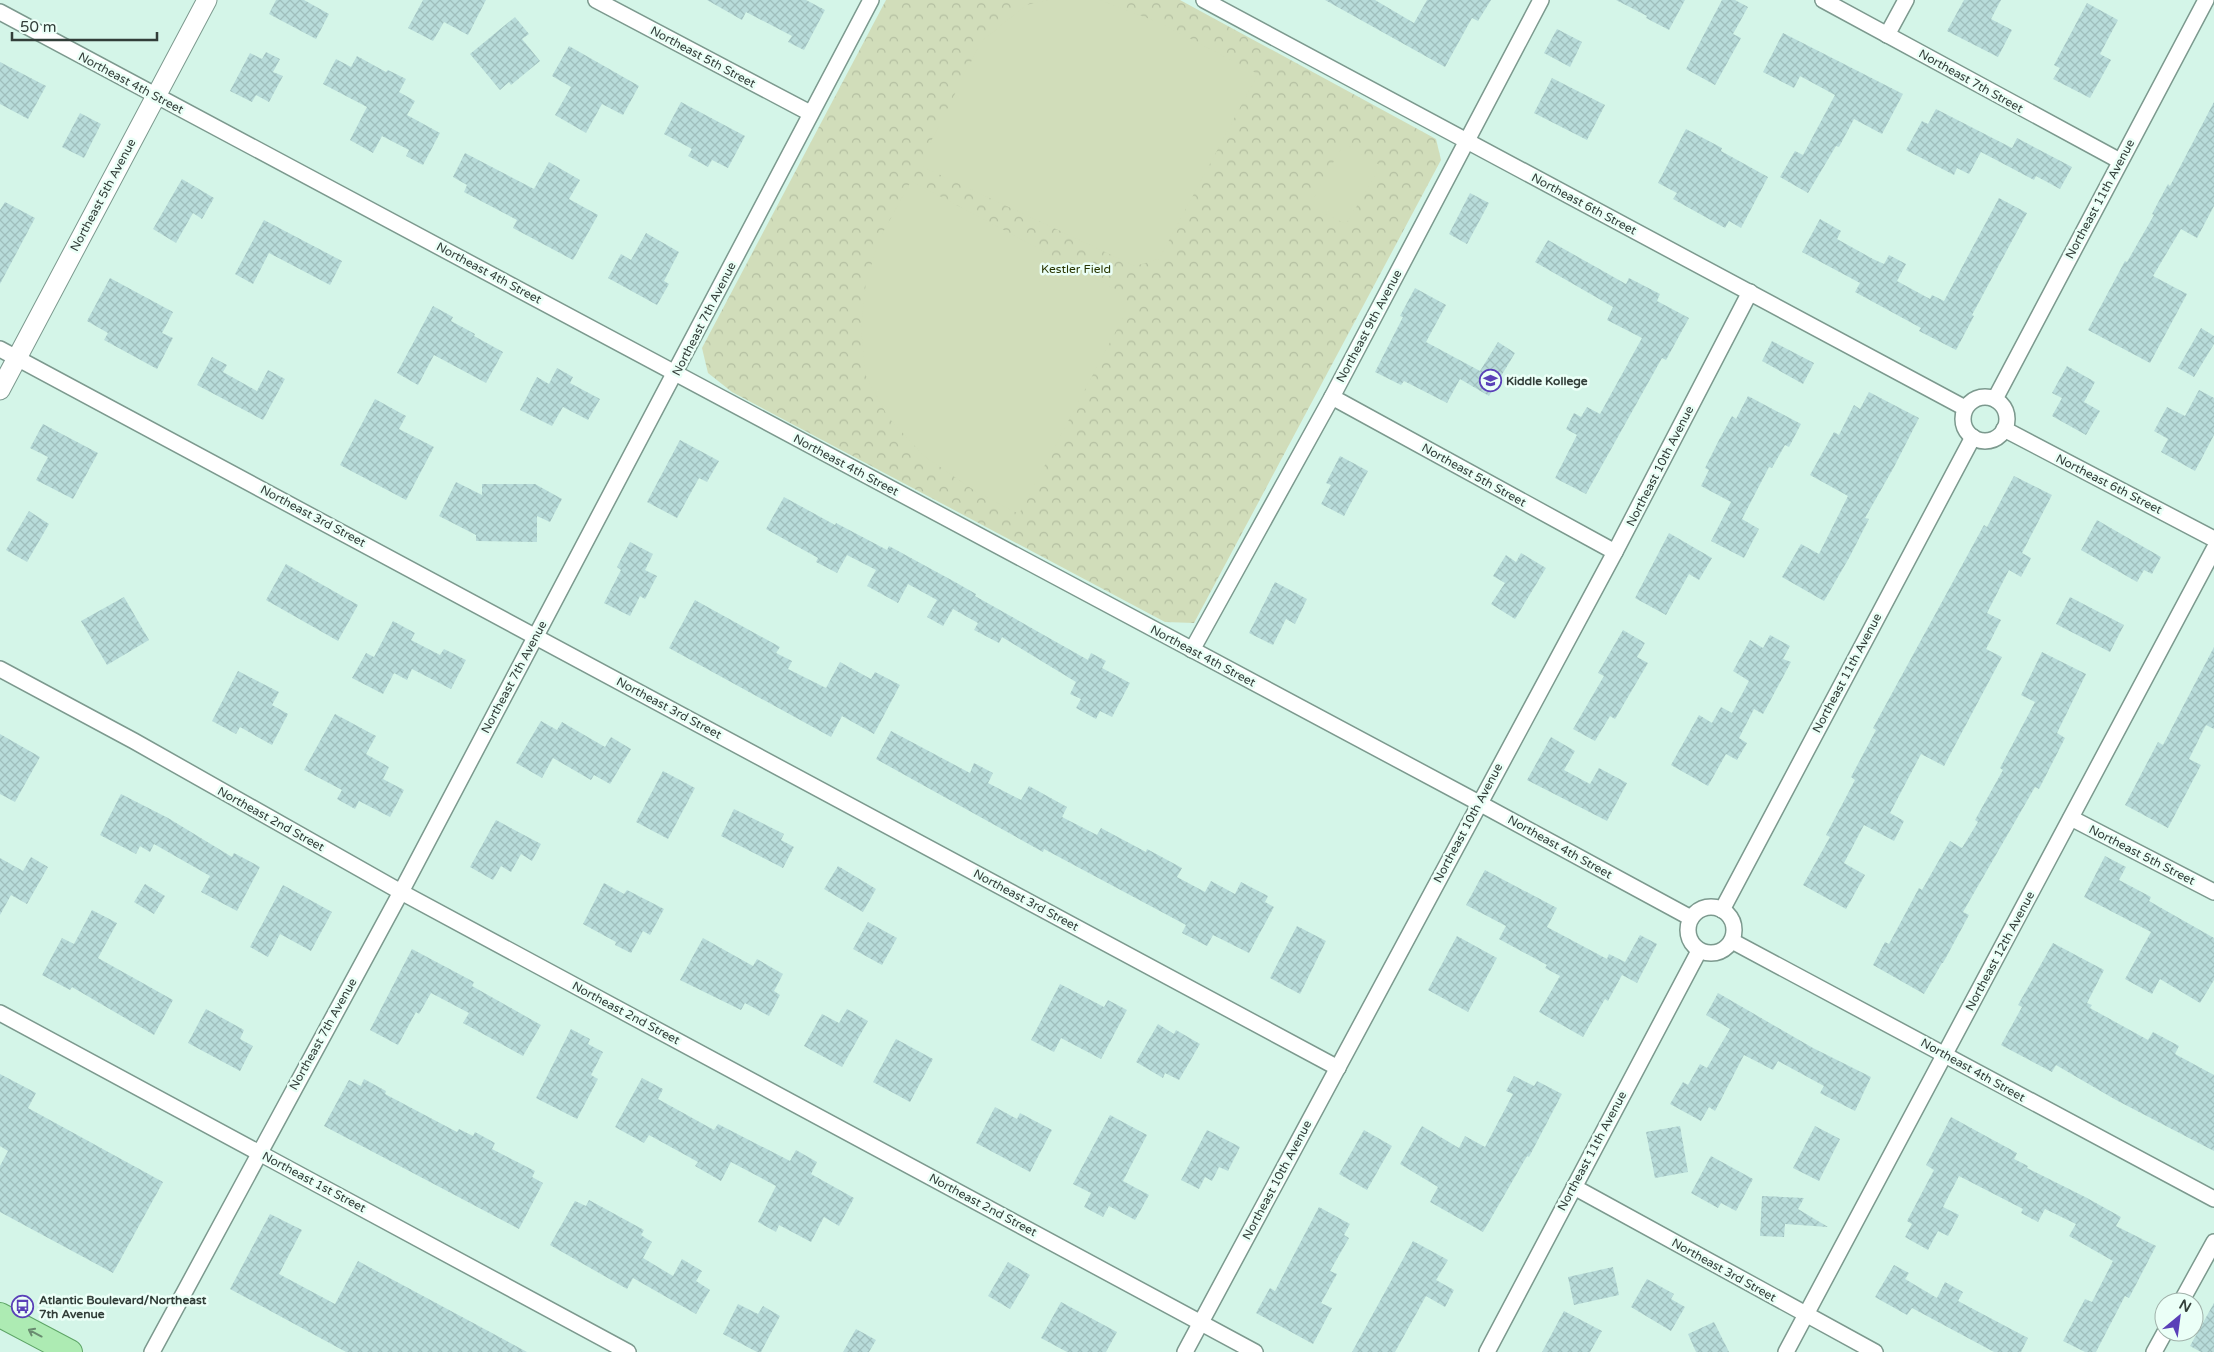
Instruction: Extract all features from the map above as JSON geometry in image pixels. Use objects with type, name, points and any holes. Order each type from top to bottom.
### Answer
[{"type":"main road","points":[[0,1314],[70,1352]]},
{"type":"street","name":"Northeast 5th Avenue","points":[[0,390],[208,0]]},
{"type":"street","name":"Northeast 5th Street","points":[[596,0],[810,113]]},
{"type":"street","name":"Northeast 7th Avenue","points":[[152,1352],[401,892],[871,0]]},
{"type":"street","name":"Northeast 6th Street","points":[[1204,0],[1965,408]]},
{"type":"street","name":"Northeast 9th Avenue","points":[[1192,650],[1332,397],[1541,0]]},
{"type":"street","name":"Northeast 7th Street","points":[[1823,0],[2120,162]]},
{"type":"street","points":[[1888,35],[1906,0]]},
{"type":"street","name":"Northeast 11th Avenue","points":[[1994,399],[2206,0]]},
{"type":"street","name":"Northeast 4th Street","points":[[0,12],[1691,918]]},
{"type":"street","name":"Northeast 10th Avenue","points":[[1185,1352],[1615,552],[1750,292]]},
{"type":"street","name":"Northeast 3rd Street","points":[[0,349],[1338,1068]]},
{"type":"street","points":[[1982,396],[1994,399],[2001,404],[2005,411],[2007,418],[2004,429],[1996,438],[1982,441],[1973,438],[1964,428],[1962,421],[1965,408],[1976,398],[1982,396]]},
{"type":"street","name":"Northeast 5th Street","points":[[1332,397],[1615,552]]},
{"type":"street","name":"Northeast 6th Street","points":[[2004,429],[2214,539]]},
{"type":"street","name":"Northeast 11th Avenue","points":[[1722,910],[1973,438]]},
{"type":"street","name":"Northeast 12th Avenue","points":[[1786,1352],[2214,549]]},
{"type":"street","name":"Northeast 2nd Street","points":[[0,669],[134,741],[401,892],[1255,1352]]},
{"type":"street","name":"Northeast 5th Street","points":[[2071,818],[2214,892]]},
{"type":"street","points":[[1710,907],[1722,910],[1730,916],[1733,924],[1732,941],[1722,951],[1714,954],[1700,951],[1688,938],[1687,930],[1691,918],[1703,908],[1710,907]]},
{"type":"street","name":"Northeast 4th Street","points":[[1732,941],[2214,1199]]},
{"type":"street","name":"Northeast 11th Avenue","points":[[1486,1352],[1700,951]]},
{"type":"street","name":"Northeast 1st Street","points":[[0,1013],[628,1352]]},
{"type":"street","name":"Northeast 3rd Street","points":[[1574,1186],[1874,1352]]},
{"type":"street","points":[[2186,1292],[2214,1242]]},
{"type":"green space","name":"Kestler Field","points":[[886,0],[1180,0],[1436,139],[1441,160],[1194,623],[1165,622],[732,392],[708,373],[702,348]]},
{"type":"green space","points":[[1048,0],[1100,0],[1160,23],[1258,74],[1159,259],[1135,266],[919,165],[981,42],[1026,5]]},
{"type":"green space","points":[[1344,143],[1381,166],[1346,224],[1309,206]]},
{"type":"green space","points":[[911,181],[1117,290],[1125,314],[1019,514],[978,493],[924,456],[888,417],[866,376],[861,330],[866,281],[881,236]]},
{"type":"building","points":[[276,0],[304,0],[329,14],[316,39],[269,14]]},
{"type":"building","points":[[423,0],[486,0],[468,35],[444,22],[433,41],[408,28]]},
{"type":"building","points":[[707,0],[806,0],[825,10],[804,50],[788,42],[792,36],[746,12],[742,20]]},
{"type":"building","points":[[1325,0],[1375,0],[1414,23],[1427,0],[1491,0],[1478,21],[1472,18],[1445,67]]},
{"type":"building","points":[[1616,0],[1685,0],[1669,30]]},
{"type":"building","points":[[1722,0],[1735,0],[1748,7],[1733,34],[1741,38],[1715,85],[1686,69]]},
{"type":"building","points":[[1964,0],[2001,0],[1991,19],[2012,30],[1998,57],[1947,31]]},
{"type":"building","points":[[2087,3],[2118,20],[2100,54],[2111,60],[2090,98],[2053,79],[2060,68],[2054,65]]},
{"type":"building","points":[[515,17],[529,34],[522,39],[540,61],[511,85],[509,82],[500,90],[470,54]]},
{"type":"building","points":[[1557,29],[1582,42],[1570,67],[1544,53]]},
{"type":"building","points":[[1783,33],[1903,94],[1882,134],[1854,119],[1839,147],[1836,146],[1808,193],[1780,177],[1795,151],[1803,155],[1835,95],[1800,76],[1794,88],[1763,72]]},
{"type":"building","points":[[569,46],[639,86],[623,115],[602,104],[586,133],[555,115],[571,87],[552,76]]},
{"type":"building","points":[[266,52],[280,59],[273,72],[283,76],[269,102],[256,95],[252,102],[230,91],[250,53],[262,59]]},
{"type":"building","points":[[357,56],[386,72],[388,70],[406,79],[399,92],[415,101],[407,115],[440,133],[423,165],[406,156],[409,150],[382,136],[373,153],[350,140],[367,107],[323,84],[336,59],[351,67]]},
{"type":"building","points":[[0,62],[46,86],[28,119],[0,104]]},
{"type":"building","points":[[1552,78],[1605,105],[1587,140],[1534,113]]},
{"type":"building","points":[[681,102],[745,136],[728,168],[712,160],[708,167],[688,156],[692,149],[664,134]]},
{"type":"building","points":[[2214,102],[2214,206],[2197,238],[2181,229],[2153,276],[2187,294],[2150,363],[2088,330],[2125,261],[2127,262],[2154,215],[2152,214],[2168,184],[2170,186]]},
{"type":"building","points":[[1936,109],[2012,148],[2017,138],[2072,167],[2060,189],[2036,176],[2034,180],[1981,152],[1969,174],[1957,168],[1954,175],[1906,150],[1922,121],[1928,124]]},
{"type":"building","points":[[80,113],[101,124],[84,158],[62,147]]},
{"type":"building","points":[[1686,129],[1722,148],[1721,151],[1768,177],[1741,228],[1729,221],[1725,228],[1673,199],[1677,193],[1658,183]]},
{"type":"building","points":[[465,153],[534,189],[549,162],[580,180],[569,199],[598,215],[573,260],[513,228],[517,220],[464,192],[467,185],[453,177]]},
{"type":"building","points":[[182,179],[214,198],[202,219],[193,213],[176,243],[153,229]]},
{"type":"building","points":[[1470,193],[1489,203],[1467,244],[1449,234]]},
{"type":"building","points":[[1999,198],[2027,213],[1972,315],[1974,316],[1956,350],[1919,331],[1921,328],[1855,292],[1860,283],[1802,252],[1820,219],[1841,231],[1837,239],[1873,259],[1884,264],[1889,255],[1906,264],[1897,281],[1930,299],[1932,295],[1944,301]]},
{"type":"building","points":[[5,202],[35,218],[0,284],[0,210]]},
{"type":"building","points":[[264,220],[342,261],[330,285],[269,253],[253,284],[235,274]]},
{"type":"building","points":[[646,233],[679,252],[664,281],[669,284],[657,305],[608,278],[621,254],[631,260]]},
{"type":"building","points":[[1548,240],[1626,284],[1629,278],[1660,294],[1657,301],[1689,318],[1666,360],[1662,358],[1586,494],[1555,478],[1577,435],[1566,429],[1574,413],[1581,417],[1587,407],[1600,414],[1642,338],[1607,320],[1613,307],[1535,262]]},
{"type":"building","points":[[110,278],[173,312],[162,333],[173,338],[157,369],[104,340],[108,333],[87,321]]},
{"type":"building","points":[[1415,288],[1446,305],[1426,342],[1480,371],[1498,342],[1515,353],[1489,396],[1460,379],[1447,403],[1404,381],[1401,385],[1375,372],[1403,317],[1400,316]]},
{"type":"building","points":[[433,306],[453,317],[451,321],[503,352],[486,383],[434,355],[418,385],[397,373]]},
{"type":"building","points":[[2201,328],[2214,336],[2214,344],[2194,377],[2178,368]]},
{"type":"building","points":[[1772,341],[1814,363],[1803,384],[1762,361]]},
{"type":"building","points":[[212,357],[227,365],[223,372],[257,391],[268,370],[285,379],[263,420],[197,385]]},
{"type":"building","points":[[2067,366],[2095,382],[2084,402],[2100,411],[2086,435],[2052,416],[2062,398],[2052,393]]},
{"type":"building","points":[[557,368],[573,377],[570,383],[600,399],[588,420],[563,407],[552,426],[520,410],[537,377],[549,384]]},
{"type":"building","points":[[2199,390],[2214,398],[2214,435],[2195,471],[2161,452],[2168,439],[2154,431],[2167,407],[2185,416]]},
{"type":"building","points":[[1869,392],[1919,418],[1865,518],[1869,519],[1849,558],[1824,601],[1782,577],[1801,544],[1819,554],[1848,496],[1810,475],[1834,432],[1839,435],[1854,405],[1860,409]]},
{"type":"building","points":[[1748,396],[1801,424],[1789,447],[1785,445],[1772,468],[1769,467],[1742,519],[1759,529],[1744,558],[1711,541],[1731,502],[1701,486],[1709,470],[1705,468],[1719,440],[1732,416],[1736,419]]},
{"type":"building","points":[[375,399],[406,416],[399,429],[434,447],[406,500],[340,465]]},
{"type":"building","points":[[43,424],[98,453],[73,499],[36,480],[48,457],[30,448]]},
{"type":"building","points":[[680,440],[719,461],[707,482],[699,478],[677,518],[647,502]]},
{"type":"building","points":[[1340,456],[1368,471],[1344,516],[1321,504],[1331,485],[1326,483]]},
{"type":"building","points":[[2014,476],[2052,495],[2022,553],[2031,558],[2021,577],[2009,570],[1987,613],[2001,620],[1986,649],[2002,657],[1944,766],[1921,754],[1890,813],[1904,821],[1894,841],[1864,825],[1844,863],[1865,875],[1846,909],[1803,885],[1830,837],[1826,835],[1855,780],[1851,777],[1876,730],[1873,728],[1984,525],[1987,527]]},
{"type":"building","points":[[456,482],[482,495],[482,484],[535,484],[562,499],[550,522],[537,516],[537,542],[476,541],[476,535],[439,516]]},
{"type":"building","points":[[784,497],[835,525],[836,523],[887,550],[889,546],[976,594],[975,596],[1088,660],[1091,653],[1106,661],[1102,668],[1130,683],[1112,717],[1100,711],[1096,719],[1076,708],[1081,699],[1070,694],[1076,682],[1002,637],[999,643],[974,630],[978,623],[953,609],[943,626],[927,617],[937,600],[908,584],[898,603],[867,586],[876,570],[847,555],[837,573],[816,562],[818,558],[766,529]]},
{"type":"building","points":[[29,511],[49,524],[27,562],[6,550]]},
{"type":"building","points":[[2097,520],[2161,557],[2152,574],[2144,570],[2137,582],[2081,550]]},
{"type":"building","points":[[1669,533],[1712,558],[1699,580],[1689,574],[1666,615],[1635,598]]},
{"type":"building","points":[[630,542],[653,554],[645,570],[657,576],[645,599],[640,596],[630,616],[604,603],[621,570],[617,567]]},
{"type":"building","points":[[1521,553],[1546,568],[1515,619],[1491,604],[1505,583],[1493,576],[1506,555],[1516,562]]},
{"type":"building","points":[[286,564],[358,605],[338,641],[266,600]]},
{"type":"building","points":[[1275,582],[1307,599],[1295,624],[1286,619],[1273,645],[1249,633]]},
{"type":"building","points":[[124,597],[149,640],[107,665],[81,621]]},
{"type":"building","points":[[2070,597],[2124,625],[2110,652],[2056,624]]},
{"type":"building","points":[[695,600],[780,647],[776,653],[792,661],[788,669],[826,688],[840,662],[871,679],[875,672],[900,685],[874,734],[842,716],[831,737],[669,648]]},
{"type":"building","points":[[393,621],[415,633],[411,640],[440,655],[444,649],[466,660],[451,689],[412,669],[407,680],[394,673],[383,694],[352,678],[366,653],[374,657]]},
{"type":"building","points":[[1623,630],[1645,643],[1637,657],[1648,663],[1615,719],[1610,716],[1595,741],[1573,729],[1604,676],[1598,673]]},
{"type":"building","points":[[1770,635],[1790,646],[1783,659],[1791,662],[1763,714],[1754,709],[1739,738],[1747,743],[1737,760],[1726,754],[1708,786],[1671,765],[1699,715],[1712,723],[1721,707],[1732,713],[1749,681],[1733,671],[1750,640],[1763,648]]},
{"type":"building","points":[[2214,647],[2214,729],[2206,725],[2189,759],[2201,765],[2168,828],[2125,805],[2158,742],[2163,745]]},
{"type":"building","points":[[2042,652],[2086,674],[2057,733],[2065,738],[2039,789],[2035,787],[1963,912],[1969,915],[1924,994],[1873,965],[1885,942],[1889,944],[1919,888],[1922,890],[1950,841],[1962,848],[1978,822],[1975,820],[2003,770],[2000,768],[2035,702],[2021,695]]},
{"type":"building","points":[[238,671],[279,692],[272,705],[288,714],[272,745],[240,727],[236,734],[212,721]]},
{"type":"building","points":[[335,714],[376,736],[366,754],[389,767],[383,779],[404,790],[390,817],[359,801],[355,809],[337,799],[342,790],[304,770]]},
{"type":"building","points":[[541,721],[557,730],[562,722],[605,747],[611,737],[631,749],[610,784],[594,775],[591,780],[553,758],[542,778],[516,763]]},
{"type":"building","points":[[891,731],[970,773],[974,763],[993,773],[988,783],[1021,800],[1029,786],[1067,807],[1062,817],[1097,835],[1101,828],[1146,852],[1147,849],[1182,868],[1177,877],[1205,892],[1211,881],[1235,894],[1241,882],[1268,896],[1265,902],[1274,907],[1249,953],[1213,935],[1207,946],[1182,933],[1186,925],[1044,849],[1043,852],[876,759]]},
{"type":"building","points":[[0,734],[40,757],[15,802],[0,794]]},
{"type":"building","points":[[1551,737],[1575,751],[1564,770],[1590,784],[1599,768],[1627,783],[1607,821],[1527,780]]},
{"type":"building","points":[[663,771],[695,788],[668,839],[636,822]]},
{"type":"building","points":[[121,794],[168,818],[232,857],[234,853],[260,867],[237,911],[201,892],[210,876],[154,844],[150,852],[140,846],[136,854],[100,835]]},
{"type":"building","points":[[734,809],[784,834],[781,840],[794,847],[783,868],[721,836]]},
{"type":"building","points":[[496,820],[541,844],[532,861],[521,854],[511,872],[501,866],[493,880],[470,867]]},
{"type":"building","points":[[2105,856],[2126,867],[2119,880],[2151,897],[2149,901],[2214,938],[2214,980],[2200,1003],[2160,979],[2152,994],[2125,979],[2151,932],[2084,897]]},
{"type":"building","points":[[31,857],[48,867],[27,904],[11,895],[0,915],[0,858],[23,871]]},
{"type":"building","points":[[838,866],[876,889],[863,912],[824,889]]},
{"type":"building","points":[[1485,870],[1557,908],[1547,927],[1607,959],[1609,954],[1625,962],[1640,935],[1657,944],[1637,983],[1622,975],[1608,1001],[1605,999],[1583,1037],[1539,1012],[1560,976],[1545,968],[1547,965],[1499,939],[1506,926],[1466,905]]},
{"type":"building","points":[[604,883],[624,894],[627,890],[664,909],[650,935],[643,931],[631,953],[615,945],[616,942],[583,924]]},
{"type":"building","points":[[145,884],[165,896],[154,914],[134,902]]},
{"type":"building","points":[[283,885],[332,912],[311,951],[280,934],[268,957],[250,947]]},
{"type":"building","points":[[92,910],[117,923],[98,958],[173,1000],[154,1035],[72,987],[70,990],[42,975],[62,938],[74,944]]},
{"type":"building","points":[[868,922],[897,938],[882,965],[853,949]]},
{"type":"building","points":[[1297,926],[1326,941],[1300,994],[1270,978]]},
{"type":"building","points":[[1457,936],[1497,958],[1468,1012],[1428,990]]},
{"type":"building","points":[[703,938],[753,966],[757,959],[783,974],[774,991],[780,995],[769,1016],[745,1003],[741,1010],[680,980]]},
{"type":"building","points":[[2053,943],[2104,970],[2087,1003],[2092,1005],[2090,1008],[2148,1040],[2153,1032],[2179,1046],[2175,1054],[2214,1075],[2214,1151],[2116,1100],[2056,1065],[2052,1072],[2001,1045],[2022,1007],[2018,1005]]},
{"type":"building","points":[[412,949],[474,982],[472,986],[541,1025],[523,1056],[463,1023],[469,1013],[431,993],[419,1014],[416,1012],[398,1045],[370,1030]]},
{"type":"building","points":[[1060,984],[1104,1007],[1108,1000],[1127,1010],[1101,1059],[1061,1038],[1054,1052],[1031,1040]]},
{"type":"building","points":[[1718,993],[1813,1048],[1871,1077],[1855,1111],[1820,1093],[1824,1086],[1778,1061],[1773,1070],[1744,1055],[1715,1111],[1709,1107],[1701,1121],[1670,1104],[1683,1082],[1688,1085],[1700,1064],[1707,1068],[1730,1029],[1706,1015]]},
{"type":"building","points":[[206,1009],[244,1030],[240,1039],[253,1046],[240,1071],[188,1043]]},
{"type":"building","points":[[847,1009],[868,1021],[842,1067],[804,1046],[822,1014],[839,1023]]},
{"type":"building","points":[[1158,1024],[1174,1034],[1176,1030],[1200,1044],[1179,1080],[1165,1073],[1163,1078],[1136,1062]]},
{"type":"building","points":[[571,1029],[590,1039],[588,1044],[603,1052],[591,1075],[598,1079],[577,1119],[536,1098]]},
{"type":"building","points":[[896,1039],[933,1059],[910,1102],[873,1082]]},
{"type":"building","points":[[0,1074],[36,1093],[28,1108],[163,1182],[113,1273],[0,1212],[0,1166],[8,1151],[0,1146]]},
{"type":"building","points":[[1514,1076],[1534,1086],[1537,1081],[1562,1094],[1529,1157],[1527,1156],[1483,1232],[1430,1202],[1438,1187],[1400,1164],[1422,1126],[1459,1148],[1465,1136],[1485,1147],[1513,1094],[1506,1091]]},
{"type":"building","points":[[642,1078],[663,1089],[658,1099],[714,1130],[718,1124],[790,1161],[796,1150],[817,1162],[811,1174],[854,1198],[839,1226],[824,1217],[811,1242],[779,1225],[776,1232],[758,1222],[776,1186],[731,1162],[721,1181],[695,1166],[698,1162],[649,1135],[644,1143],[615,1127]]},
{"type":"building","points":[[364,1079],[386,1091],[385,1094],[457,1132],[459,1129],[473,1136],[475,1132],[495,1143],[492,1149],[535,1171],[532,1177],[543,1183],[519,1229],[324,1126],[349,1080],[361,1086]]},
{"type":"building","points":[[995,1107],[1017,1119],[1020,1113],[1052,1130],[1030,1172],[976,1143]]},
{"type":"building","points":[[1110,1115],[1147,1135],[1123,1181],[1149,1195],[1135,1220],[1109,1206],[1103,1217],[1084,1207],[1091,1193],[1073,1184]]},
{"type":"building","points":[[1951,1117],[2017,1153],[2014,1159],[2028,1166],[2027,1168],[2121,1217],[2116,1226],[2156,1246],[2129,1298],[2125,1296],[2096,1352],[2085,1352],[2063,1341],[2085,1299],[2092,1302],[2113,1261],[2069,1236],[2076,1224],[2045,1209],[2038,1222],[2021,1213],[2023,1209],[1959,1176],[1943,1207],[1959,1215],[1948,1236],[1938,1231],[1928,1250],[1905,1237],[1912,1224],[1907,1221],[1934,1170],[1926,1165]]},
{"type":"building","points":[[1680,1126],[1688,1172],[1655,1178],[1646,1132]]},
{"type":"building","points":[[1815,1126],[1840,1139],[1819,1181],[1793,1168]]},
{"type":"building","points":[[1207,1130],[1240,1147],[1228,1171],[1219,1167],[1212,1181],[1205,1177],[1199,1189],[1181,1180]]},
{"type":"building","points":[[1364,1130],[1392,1146],[1367,1190],[1339,1174]]},
{"type":"building","points":[[1711,1156],[1753,1179],[1736,1211],[1721,1203],[1718,1208],[1691,1193]]},
{"type":"building","points":[[1762,1196],[1804,1198],[1798,1209],[1828,1227],[1785,1224],[1784,1237],[1760,1236]]},
{"type":"building","points":[[589,1200],[644,1230],[641,1235],[652,1242],[643,1258],[673,1276],[682,1259],[702,1271],[696,1281],[710,1290],[696,1314],[633,1278],[627,1289],[550,1245],[575,1201],[586,1206]]},
{"type":"building","points":[[1319,1207],[1350,1224],[1344,1235],[1349,1238],[1330,1271],[1337,1274],[1321,1303],[1332,1308],[1313,1344],[1256,1313],[1270,1288],[1275,1291]]},
{"type":"building","points":[[270,1214],[302,1230],[279,1274],[335,1304],[358,1261],[527,1352],[346,1352],[230,1289]]},
{"type":"building","points":[[1413,1241],[1448,1260],[1436,1280],[1454,1290],[1445,1307],[1426,1296],[1395,1352],[1352,1352]]},
{"type":"building","points":[[1008,1262],[1030,1275],[1010,1309],[988,1296]]},
{"type":"building","points":[[1894,1265],[1909,1273],[1905,1279],[1937,1298],[1945,1282],[1963,1292],[1958,1301],[2028,1338],[2021,1352],[1994,1352],[1912,1308],[1907,1315],[1875,1297]]},
{"type":"building","points":[[1613,1267],[1619,1295],[1574,1305],[1568,1277]]},
{"type":"building","points":[[1647,1279],[1674,1294],[1671,1299],[1685,1307],[1671,1331],[1631,1307]]},
{"type":"building","points":[[1061,1302],[1117,1332],[1106,1352],[1067,1352],[1041,1338]]},
{"type":"building","points":[[2214,1303],[2214,1352],[2201,1352],[2190,1346],[2192,1342],[2204,1342],[2204,1321]]},
{"type":"building","points":[[738,1304],[758,1314],[763,1306],[780,1316],[761,1352],[757,1352],[723,1334]]},
{"type":"building","points":[[1564,1311],[1602,1331],[1590,1352],[1542,1352]]},
{"type":"building","points":[[1714,1322],[1729,1352],[1696,1352],[1688,1334]]},
{"type":"building","points":[[856,1329],[876,1340],[869,1352],[843,1352]]},
{"type":"place","name":"Kiddle Kollege","points":[[1490,381]]},
{"type":"place","name":"Atlantic Boulevard/Northeast 7th Avenue","points":[[23,1307]]}]
